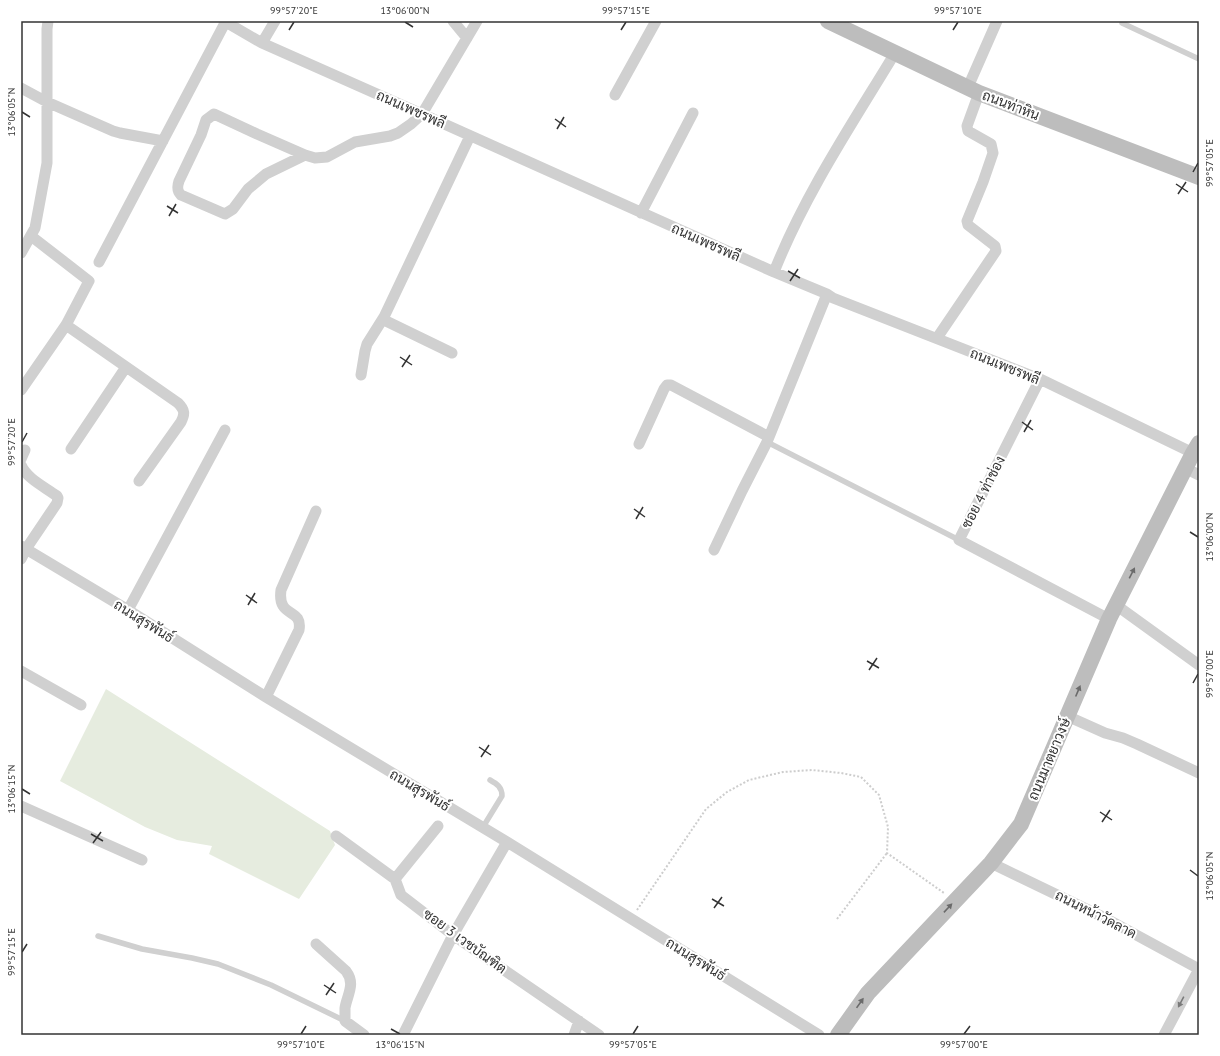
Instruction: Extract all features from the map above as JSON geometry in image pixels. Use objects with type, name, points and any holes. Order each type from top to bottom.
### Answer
[{"type":"street","points":[[21,253],[35,228],[47,163],[48,21]]},
{"type":"street","points":[[99,262],[225,21]]},
{"type":"street","name":"ถนนเพชรพลี","points":[[225,21],[262,43],[774,272],[834,298],[1040,379],[1196,448]]},
{"type":"street","points":[[262,43],[274,21]]},
{"type":"street","points":[[453,21],[466,38]]},
{"type":"street","points":[[305,155],[266,174],[248,189],[233,209],[225,214],[181,195],[178,192],[179,181],[206,120],[214,114],[305,155],[315,158],[327,157],[355,142],[390,136],[398,133],[422,114],[477,21]]},
{"type":"street","points":[[615,94],[656,21]]},
{"type":"street","name":"ถนนท่าหิน","points":[[828,21],[973,90],[1199,177]]},
{"type":"street","points":[[937,338],[996,251],[995,246],[968,225],[967,221],[993,153],[991,144],[968,131],[967,126],[973,90],[997,21]]},
{"type":"street","points":[[774,272],[794,225],[815,185],[896,53]]},
{"type":"street","points":[[21,88],[47,102],[120,133],[162,142]]},
{"type":"street","points":[[641,213],[693,113]]},
{"type":"street","points":[[361,375],[365,351],[368,344],[384,317],[470,136]]},
{"type":"street","points":[[21,390],[66,325],[89,281],[31,236]]},
{"type":"street","points":[[714,550],[768,440],[827,294]]},
{"type":"street","points":[[384,317],[386,321],[452,353]]},
{"type":"street","points":[[66,325],[178,403],[185,411],[181,422],[139,481]]},
{"type":"street","points":[[72,449],[126,367]]},
{"type":"street","name":"ซอย 4 ท่าช่อง","points":[[1040,379],[959,540],[1109,619]]},
{"type":"street","points":[[639,444],[667,385],[671,385],[768,440]]},
{"type":"street","points":[[128,610],[225,430]]},
{"type":"street","name":"ถนนมาตยาวงษ์","points":[[838,1035],[868,993],[991,863],[1021,824],[1109,619],[1116,604],[1192,471],[1196,448]]},
{"type":"street","points":[[21,465],[22,469],[30,478],[58,498],[57,504],[23,551]]},
{"type":"street","points":[[266,697],[299,630],[298,618],[284,608],[281,603],[281,590],[316,512]]},
{"type":"street","name":"ถนนสุรพันธ์","points":[[23,551],[128,610],[266,697],[483,827],[819,1035]]},
{"type":"street","points":[[1116,604],[1199,665]]},
{"type":"street","points":[[21,671],[81,705]]},
{"type":"street","points":[[1067,716],[1105,733],[1137,744],[1199,773]]},
{"type":"street","points":[[21,806],[142,860]]},
{"type":"street","points":[[336,836],[395,878],[438,826]]},
{"type":"street","points":[[403,1035],[453,935],[507,842]]},
{"type":"street","name":"ถนนหน้าวัดลาด","points":[[991,863],[1105,918],[1199,969]]},
{"type":"street","name":"ซอย 3 เวชบัณฑิต","points":[[395,878],[402,895],[453,935],[599,1035]]},
{"type":"street","points":[[316,944],[350,976],[350,990],[345,1008],[345,1021],[364,1035]]},
{"type":"street","points":[[1164,1035],[1199,969]]},
{"type":"street","points":[[574,1035],[579,1021]]},
{"type":"lane","points":[[1122,23],[1199,59]]},
{"type":"lane","points":[[768,440],[959,540]]},
{"type":"lane","points":[[483,827],[502,796],[502,792],[498,785],[490,780]]},
{"type":"lane","points":[[98,936],[142,949],[218,964],[271,985],[345,1021]]},
{"type":"path","points":[[630,919],[706,809],[727,792],[749,780],[783,772],[812,770],[841,772],[861,777],[879,795],[888,826],[887,853],[837,919]]},
{"type":"path","points":[[887,853],[954,901]]},
{"type":"shaded area","points":[[106,689],[330,831],[335,845],[299,899],[209,854],[212,846],[177,840],[145,827],[60,781]]}]
